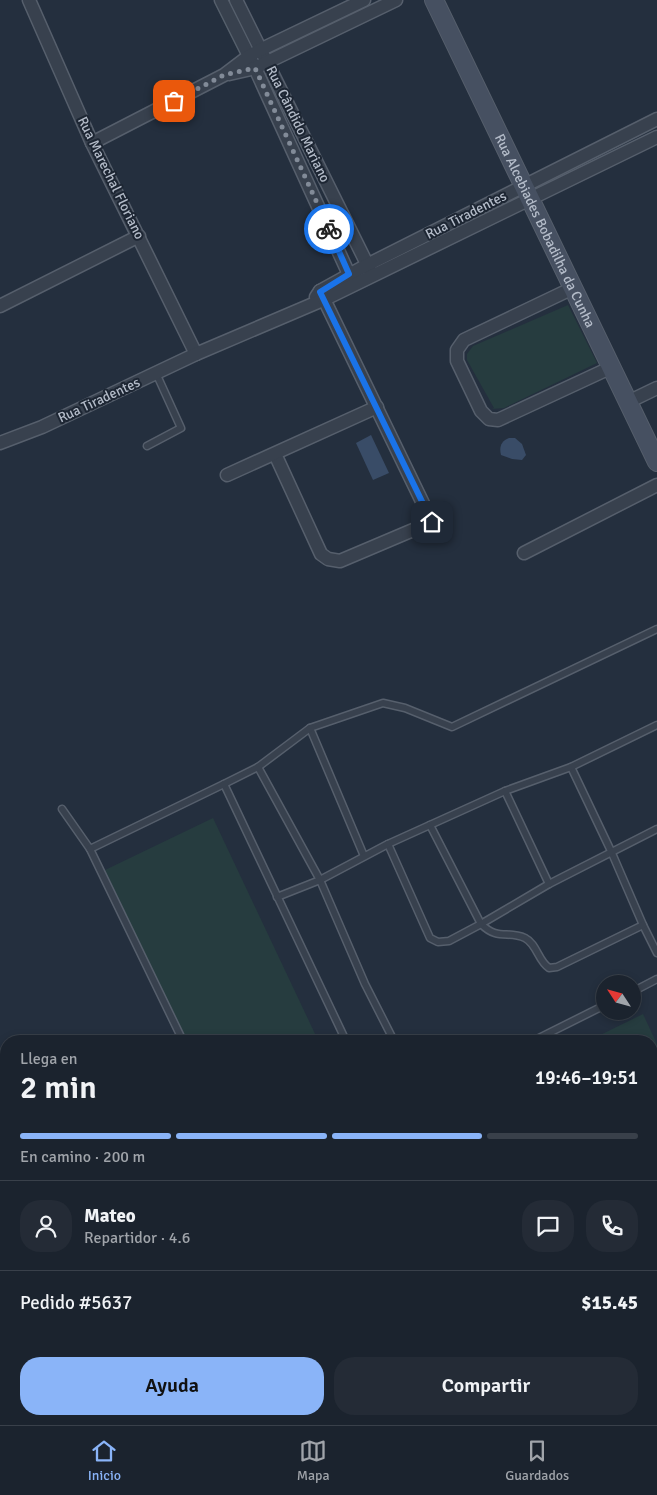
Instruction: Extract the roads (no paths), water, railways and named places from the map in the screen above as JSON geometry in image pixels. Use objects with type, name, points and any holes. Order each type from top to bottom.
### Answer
[{"type":"street","name":"Rua Marechal Floriano","points":[[29,0],[92,143],[196,354]]},
{"type":"street","name":"Rua Cândido Mariano","points":[[221,0],[255,68],[352,279]]},
{"type":"street","name":"Rua Cândido Mariano","points":[[236,0],[370,270]]},
{"type":"street","points":[[92,143],[224,75],[249,56],[364,0]]},
{"type":"street","points":[[224,75],[255,68],[396,0]]},
{"type":"street","name":"Rua Alcebiades Bobadilha da Cunha","points":[[434,0],[657,462]]},
{"type":"street","name":"Rua Tiradentes","points":[[526,193],[657,119]]},
{"type":"street","name":"Rua Tiradentes","points":[[0,443],[42,427],[196,354],[308,307],[322,295],[352,279],[526,193],[657,137]]},
{"type":"street","points":[[0,306],[139,236]]},
{"type":"street","points":[[573,288],[464,340],[457,350],[456,361],[481,411],[489,419],[498,420],[612,367]]},
{"type":"street","points":[[275,454],[321,554],[328,559],[340,561],[432,522],[322,295]]},
{"type":"street","points":[[628,402],[657,388]]},
{"type":"street","points":[[227,475],[377,407]]},
{"type":"street","points":[[524,553],[657,486]]},
{"type":"lane","points":[[147,446],[181,428],[156,373]]},
{"type":"lane","points":[[90,849],[258,767],[310,728],[383,703],[405,708],[452,727],[657,629]]},
{"type":"lane","points":[[278,897],[320,880],[388,844],[505,791],[571,767],[657,725]]},
{"type":"lane","points":[[310,728],[364,856]]},
{"type":"lane","points":[[258,767],[320,880],[365,984],[391,1035]]},
{"type":"lane","points":[[571,767],[657,953]]},
{"type":"lane","points":[[224,784],[343,1035]]},
{"type":"lane","points":[[505,791],[549,884]]},
{"type":"lane","points":[[62,809],[90,849],[180,1035]]},
{"type":"lane","points":[[430,825],[481,924],[489,932],[526,939],[531,943],[545,966],[554,969],[643,926]]},
{"type":"lane","points":[[388,844],[430,938],[442,942],[481,924],[549,884],[657,829]]},
{"type":"lane","points":[[641,987],[657,979]]},
{"type":"lane","points":[[545,1035],[596,1010]]},
{"type":"water","points":[[371,435],[389,473],[373,480],[356,443]]},
{"type":"water","points":[[509,438],[515,438],[522,444],[526,455],[522,460],[501,455],[501,445]]}]
